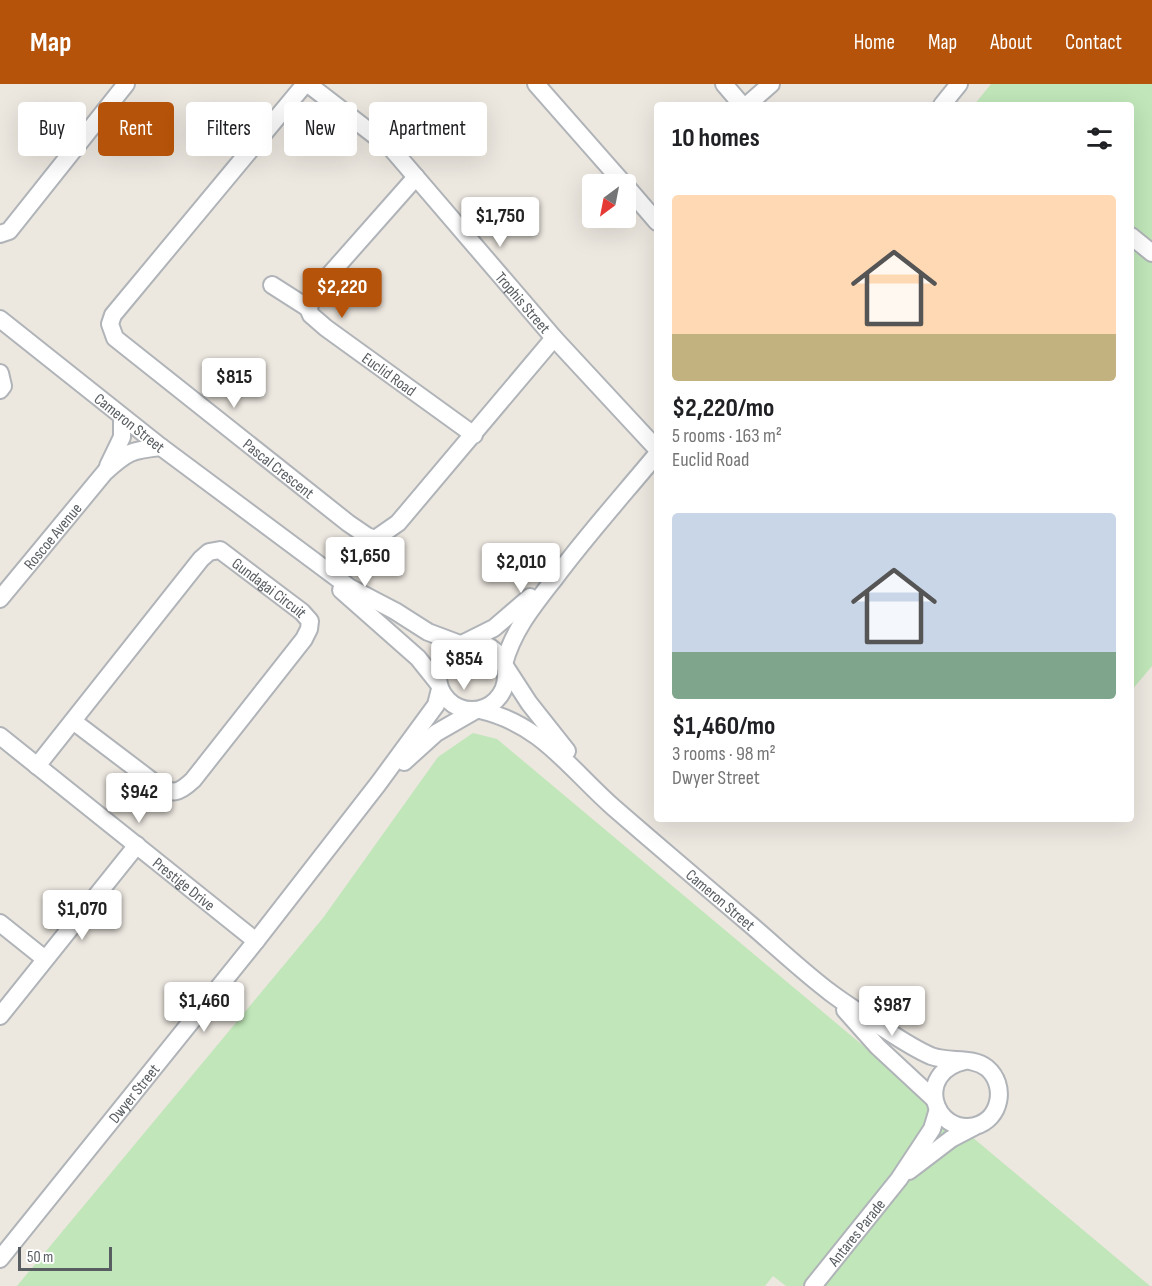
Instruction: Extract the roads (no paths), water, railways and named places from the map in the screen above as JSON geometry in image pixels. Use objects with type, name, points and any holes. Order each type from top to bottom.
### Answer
[{"type":"street","points":[[0,234],[9,231],[126,84]]},
{"type":"street","name":"Trophis Street","points":[[307,84],[391,148],[554,338],[654,446]]},
{"type":"street","name":"Pascal Crescent","points":[[307,84],[113,315],[110,329],[115,338],[348,523],[375,539],[399,523],[554,338]]},
{"type":"street","points":[[536,84],[615,174]]},
{"type":"street","points":[[724,84],[739,102]]},
{"type":"street","points":[[750,102],[771,84]]},
{"type":"street","points":[[944,102],[959,84]]},
{"type":"street","points":[[308,308],[324,281],[416,177]]},
{"type":"street","points":[[636,198],[654,219]]},
{"type":"street","points":[[1134,238],[1152,253]]},
{"type":"street","name":"Euclid Road","points":[[272,285],[308,308],[311,315],[326,328],[474,435]]},
{"type":"street","name":"Cameron Street","points":[[0,319],[160,447],[349,587],[395,611],[428,632],[463,643]]},
{"type":"street","points":[[0,373],[3,386],[0,390]]},
{"type":"street","points":[[105,472],[116,454],[122,437],[122,417]]},
{"type":"street","points":[[105,472],[121,457],[136,450],[160,447]]},
{"type":"street","points":[[504,665],[509,645],[523,619],[579,547],[654,458]]},
{"type":"street","name":"Roscoe Avenue","points":[[0,599],[105,472]]},
{"type":"street","name":"Cameron Street","points":[[263,522],[418,658],[439,686]]},
{"type":"street","points":[[463,643],[478,642],[489,646],[498,654],[504,665],[506,675],[502,693],[489,706],[478,710],[459,708],[444,697],[439,686],[440,664],[451,649],[463,643],[494,628],[522,605],[579,547]]},
{"type":"street","name":"Gundagai Circuit","points":[[37,766],[201,558],[209,552],[220,550],[302,612],[310,621],[304,639],[193,780],[178,791],[169,792],[156,784],[73,721]]},
{"type":"street","name":"Cameron Street","points":[[504,665],[539,716],[611,805]]},
{"type":"street","name":"Dwyer Street","points":[[0,1259],[256,941],[378,784],[436,705],[439,686]]},
{"type":"street","name":"Cameron Street","points":[[478,710],[499,714],[530,730],[551,746],[611,805],[831,994],[878,1047],[936,1104]]},
{"type":"street","name":"Dwyer Street","points":[[378,784],[436,733],[478,710]]},
{"type":"street","name":"Prestige Drive","points":[[0,736],[256,941]]},
{"type":"street","points":[[0,1016],[137,845]]},
{"type":"street","points":[[0,924],[45,959]]},
{"type":"street","name":"Cameron Street","points":[[831,994],[920,1051],[942,1060],[965,1061]]},
{"type":"street","points":[[976,1062],[986,1067],[998,1084],[1000,1094],[998,1104],[993,1114],[981,1123],[965,1126],[954,1124],[945,1118],[936,1104],[934,1088],[938,1078],[954,1063],[976,1062]]},
{"type":"street","name":"Antares Parade","points":[[813,1286],[898,1179],[932,1129],[936,1104]]},
{"type":"street","name":"Antares Parade","points":[[898,1179],[951,1139],[981,1123]]}]
